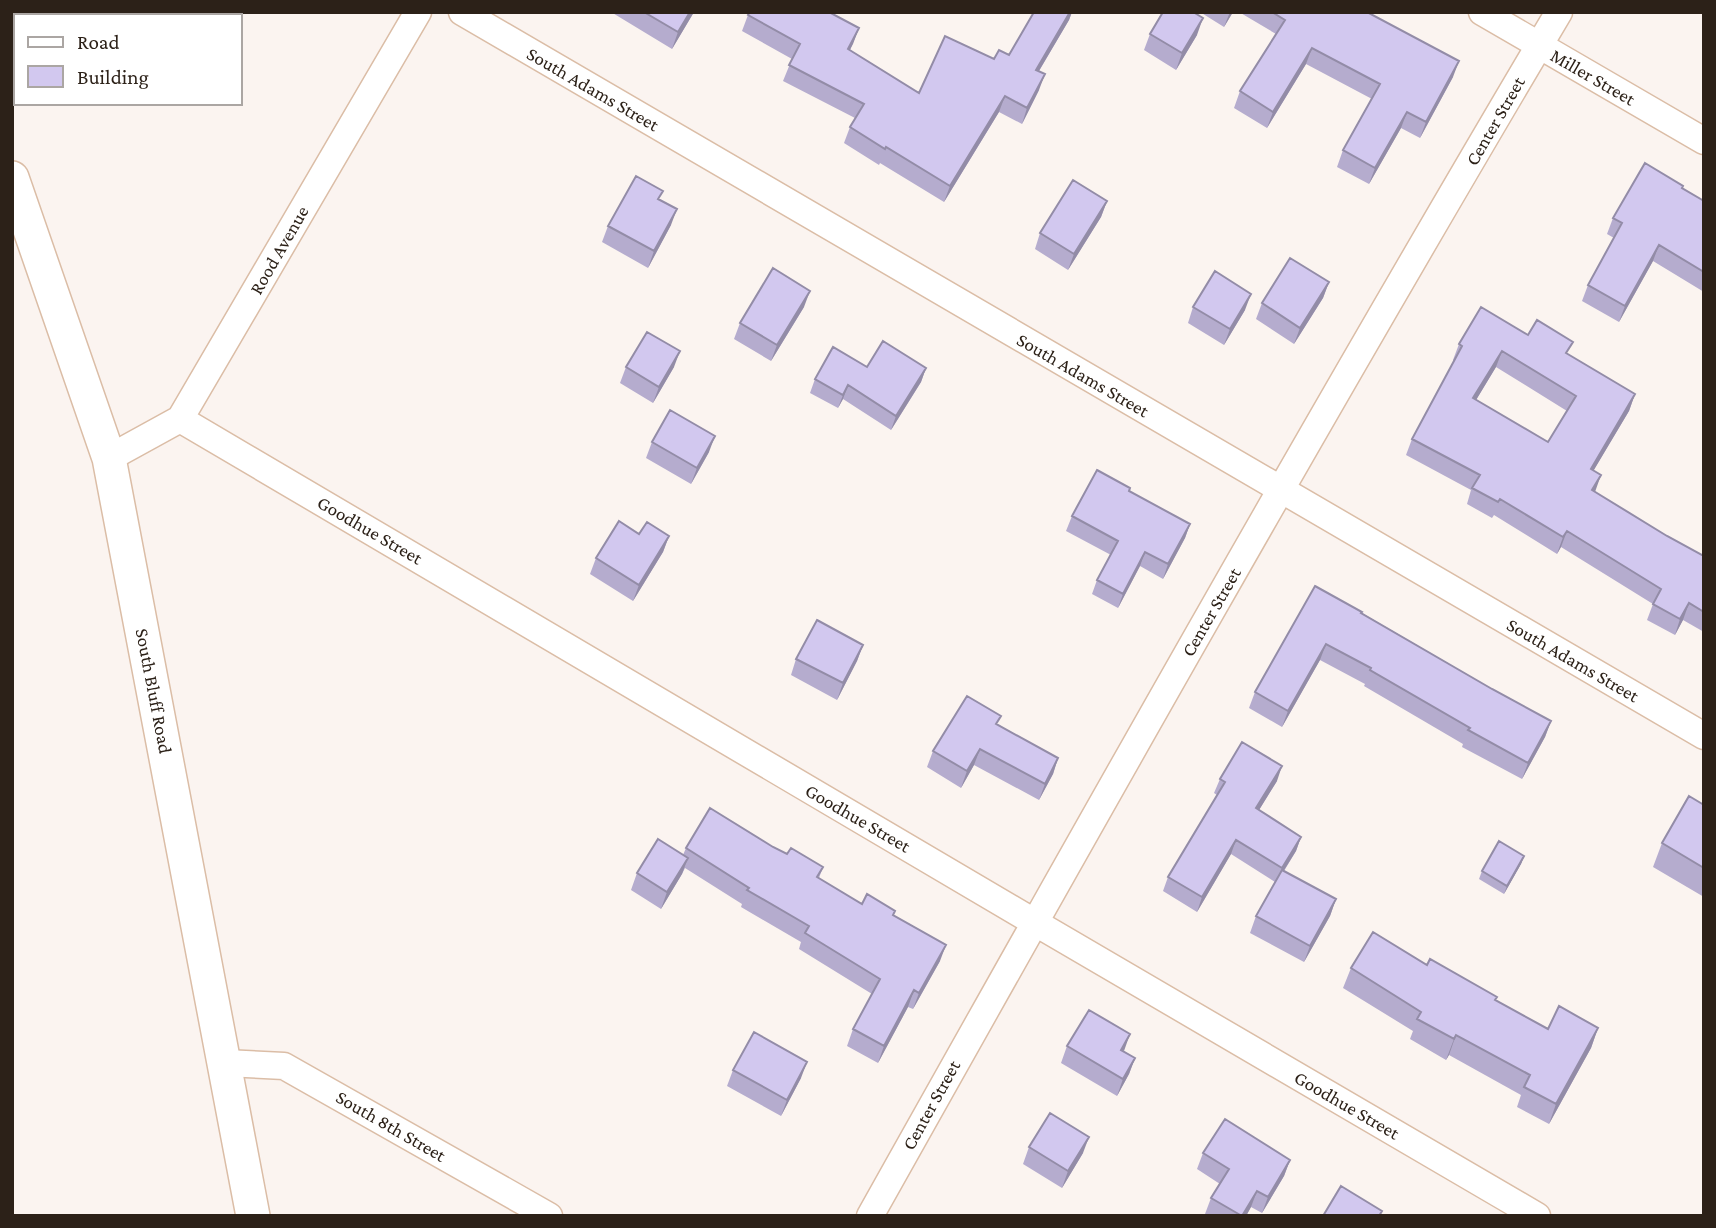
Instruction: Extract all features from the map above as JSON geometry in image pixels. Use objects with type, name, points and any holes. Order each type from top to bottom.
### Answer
[{"type":"street","name":"Rood Avenue","points":[[180,419],[418,12]]},
{"type":"street","name":"South Adams Street","points":[[462,12],[1704,736]]},
{"type":"street","name":"Miller Street","points":[[1482,12],[1704,141]]},
{"type":"street","name":"Center Street","points":[[870,1216],[1034,922],[1559,12]]},
{"type":"street","name":"South Bluff Road","points":[[12,178],[109,458],[253,1216]]},
{"type":"street","points":[[109,458],[180,419]]},
{"type":"street","name":"Goodhue Street","points":[[180,419],[1537,1216]]},
{"type":"street","name":"South 8th Street","points":[[225,1063],[284,1066],[548,1216]]},
{"type":"building","points":[[644,12],[690,12],[678,32]]},
{"type":"building","points":[[750,12],[829,12],[859,28],[848,49],[919,93],[945,36],[994,59],[999,50],[1009,55],[1034,12],[1070,12],[1036,70],[1045,74],[1027,108],[1005,96],[950,186],[850,127],[864,104],[789,65],[800,44],[748,15]]},
{"type":"building","points":[[1163,12],[1193,12],[1203,18],[1182,53],[1150,34]]},
{"type":"building","points":[[1272,12],[1367,12],[1459,61],[1426,122],[1407,112],[1375,168],[1343,150],[1380,84],[1312,48],[1273,112],[1240,91],[1285,20]]},
{"type":"building","points":[[1645,163],[1704,201],[1704,272],[1659,245],[1625,306],[1588,285],[1622,223],[1613,218]]},
{"type":"building","points":[[636,176],[663,191],[658,199],[677,209],[654,251],[608,226]]},
{"type":"building","points":[[1073,180],[1107,201],[1074,254],[1040,233]]},
{"type":"building","points":[[1290,258],[1329,282],[1300,328],[1262,303]]},
{"type":"building","points":[[773,268],[810,291],[777,345],[740,323]]},
{"type":"building","points":[[1215,271],[1251,294],[1230,329],[1193,307]]},
{"type":"building","points":[[1481,307],[1528,335],[1537,320],[1573,342],[1566,353],[1635,394],[1591,469],[1601,475],[1592,490],[1704,556],[1704,612],[1689,603],[1680,619],[1653,604],[1661,589],[1567,531],[1563,537],[1500,499],[1498,502],[1472,488],[1480,475],[1412,439],[1462,346],[1459,344]],"holes":[[[1502,351],[1576,396],[1548,442],[1473,398]]]},
{"type":"building","points":[[647,332],[680,351],[659,387],[626,367]]},
{"type":"building","points":[[883,341],[926,368],[896,416],[848,385],[843,395],[815,379],[833,347],[867,367]]},
{"type":"building","points":[[670,410],[715,436],[697,468],[652,442]]},
{"type":"building","points":[[1097,470],[1190,524],[1168,564],[1145,552],[1123,594],[1097,580],[1118,541],[1072,516]]},
{"type":"building","points":[[619,521],[639,534],[647,522],[669,536],[639,585],[596,558]]},
{"type":"building","points":[[1315,586],[1551,721],[1528,763],[1468,730],[1470,728],[1370,670],[1371,668],[1326,644],[1288,711],[1255,692]]},
{"type":"building","points":[[817,620],[863,645],[843,683],[796,659]]},
{"type":"building","points":[[967,696],[1001,716],[996,724],[1058,758],[1045,784],[980,749],[967,771],[933,751]]},
{"type":"building","points":[[1242,742],[1282,766],[1256,808],[1301,837],[1282,868],[1236,840],[1202,897],[1168,877],[1225,782],[1220,779]]},
{"type":"building","points":[[1689,796],[1704,805],[1704,868],[1662,843]]},
{"type":"building","points":[[710,808],[773,847],[787,854],[791,848],[823,867],[817,877],[862,904],[867,894],[895,911],[893,915],[946,945],[919,993],[914,990],[884,1046],[853,1029],[880,979],[805,933],[809,926],[747,890],[749,888],[686,848]]},
{"type":"building","points":[[658,839],[688,858],[667,892],[637,873]]},
{"type":"building","points":[[1499,841],[1524,856],[1507,886],[1482,871]]},
{"type":"building","points":[[1282,870],[1336,899],[1310,946],[1256,916]]},
{"type":"building","points":[[1373,932],[1427,965],[1430,959],[1548,1029],[1559,1006],[1598,1028],[1556,1104],[1524,1087],[1530,1075],[1456,1035],[1454,1039],[1417,1019],[1421,1012],[1351,968]]},
{"type":"building","points":[[1089,1010],[1130,1034],[1121,1050],[1135,1058],[1123,1079],[1067,1046]]},
{"type":"building","points":[[754,1032],[807,1062],[787,1100],[733,1070]]},
{"type":"building","points":[[1050,1113],[1089,1137],[1068,1171],[1029,1147]]},
{"type":"building","points":[[1225,1119],[1290,1160],[1268,1197],[1257,1191],[1242,1216],[1211,1198],[1229,1169],[1203,1153]]},
{"type":"building","points":[[1341,1186],[1382,1211],[1379,1216],[1323,1216]]}]
